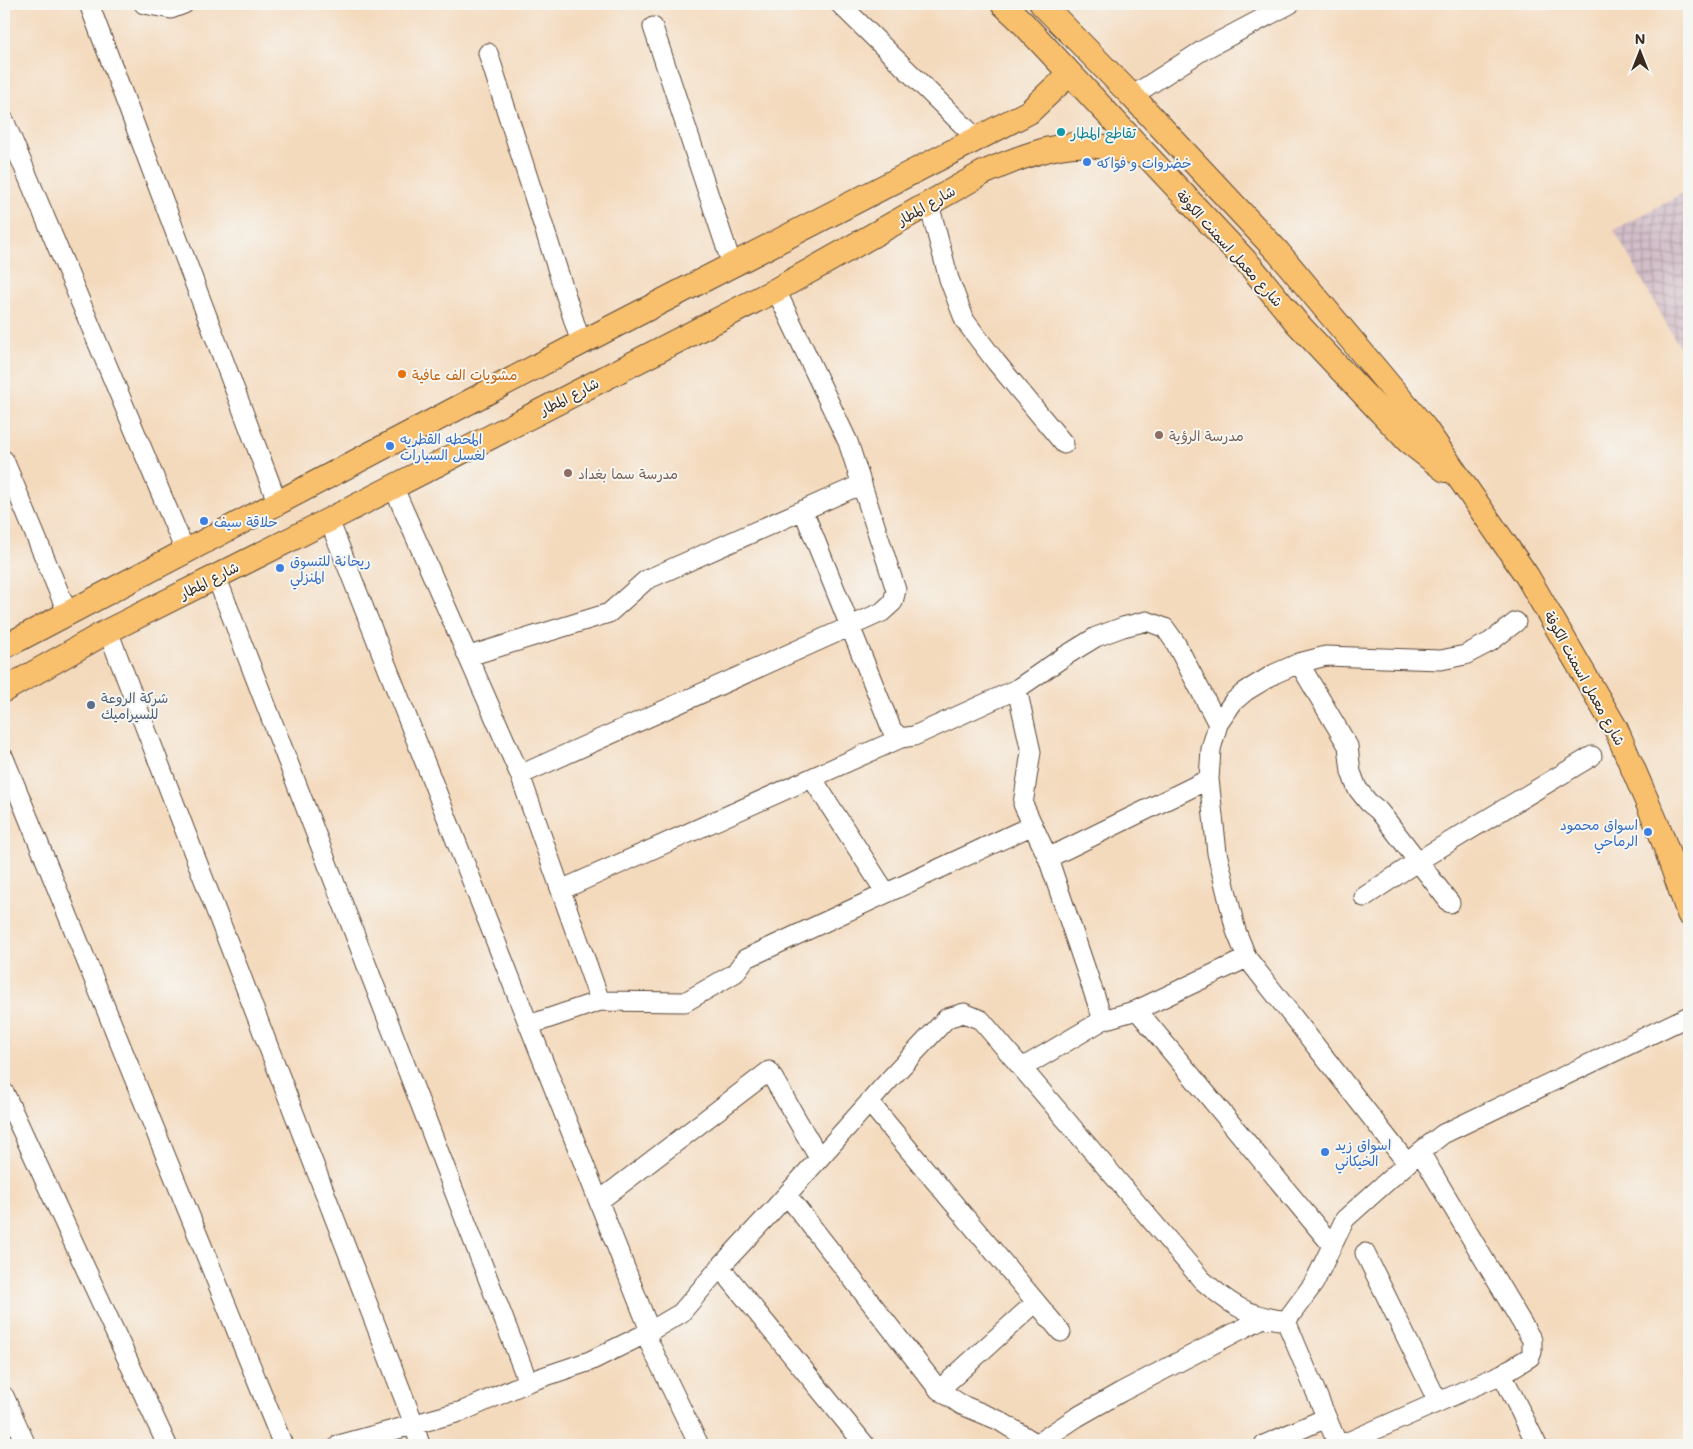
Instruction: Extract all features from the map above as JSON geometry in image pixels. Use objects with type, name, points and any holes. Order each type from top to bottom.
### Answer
[{"type":"main road","name":"شارع معمل اسمنت الكوفة","points":[[1003,4],[1253,269],[1297,323],[1408,441],[1464,485]]},
{"type":"main road","name":"شارع معمل اسمنت الكوفة","points":[[1042,4],[1132,96],[1278,252],[1424,427],[1527,576],[1616,729],[1661,834],[1689,914]]},
{"type":"main road","points":[[4,647],[732,264],[1029,112],[1069,74]]},
{"type":"main road","name":"شارع المطار","points":[[4,690],[108,632],[216,576],[776,290],[983,173],[1016,159],[1052,149],[1086,145],[1145,155]]},
{"type":"main road","points":[[1253,269],[1266,268],[1276,259],[1278,252]]},
{"type":"main road","points":[[249,519],[248,529],[251,538],[256,545],[266,552]]},
{"type":"main road","points":[[181,555],[191,571],[195,587]]},
{"type":"street","points":[[89,4],[278,504]]},
{"type":"street","points":[[144,4],[171,9],[184,4]]},
{"type":"street","points":[[840,4],[977,139]]},
{"type":"street","points":[[1132,96],[1203,50],[1290,4]]},
{"type":"street","points":[[653,27],[732,264]]},
{"type":"street","points":[[488,53],[580,344]]},
{"type":"street","points":[[4,120],[181,555]]},
{"type":"street","points":[[929,204],[949,279],[965,321],[996,362],[1064,444]]},
{"type":"street","points":[[520,775],[882,612],[893,602],[896,590],[848,442],[776,290]]},
{"type":"street","points":[[4,460],[68,614]]},
{"type":"street","points":[[468,656],[609,613],[646,580],[862,484]]},
{"type":"street","points":[[394,486],[520,775],[600,1001]]},
{"type":"street","points":[[803,510],[892,730],[901,738]]},
{"type":"street","points":[[328,520],[599,1201],[648,1332],[699,1445]]},
{"type":"street","points":[[216,576],[528,1382]]},
{"type":"street","points":[[560,890],[901,738],[914,736],[1017,689],[1096,637],[1123,627],[1147,621],[1165,628],[1175,642],[1218,724]]},
{"type":"street","points":[[1286,1321],[1326,1418],[1340,1445],[1502,1374],[1530,1357],[1532,1352],[1532,1340],[1414,1158],[1247,958],[1236,930],[1217,853],[1209,779],[1211,749],[1218,724],[1233,702],[1246,691],[1274,674],[1299,663],[1326,656],[1441,660],[1465,655],[1490,642],[1516,622]]},
{"type":"street","points":[[108,632],[414,1424],[420,1445]]},
{"type":"street","points":[[1299,663],[1348,746],[1351,772],[1358,788],[1368,802],[1382,815],[1450,903]]},
{"type":"street","points":[[1017,689],[1027,727],[1031,752],[1023,804],[1048,858],[1103,1020]]},
{"type":"street","points":[[1364,897],[1418,861],[1592,756]]},
{"type":"street","points":[[4,758],[283,1445]]},
{"type":"street","points":[[812,778],[886,893]]},
{"type":"street","points":[[1048,858],[1209,779]]},
{"type":"street","points":[[529,1024],[600,1001],[685,1002],[735,973],[744,959],[1033,825]]},
{"type":"street","points":[[1022,1068],[1103,1020],[1136,1010],[1247,958]]},
{"type":"street","points":[[1136,1010],[1331,1244]]},
{"type":"street","points":[[339,1445],[464,1411],[528,1382],[590,1361],[681,1313],[720,1267],[947,1018],[964,1013],[981,1020],[1202,1280],[1227,1302],[1242,1310],[1286,1321]]},
{"type":"street","points":[[1286,1321],[1314,1283],[1331,1244],[1345,1219],[1443,1134],[1689,1016]]},
{"type":"street","points":[[599,1201],[769,1071],[819,1158]]},
{"type":"street","points":[[4,1092],[167,1445]]},
{"type":"street","points":[[869,1102],[1061,1332]]},
{"type":"street","points":[[787,1194],[939,1390],[962,1405],[998,1420],[1036,1444],[1077,1417],[1121,1392],[1265,1317]]},
{"type":"street","points":[[1365,1253],[1438,1402]]},
{"type":"street","points":[[720,1267],[865,1445]]},
{"type":"street","points":[[939,1390],[1036,1302]]},
{"type":"street","points":[[1502,1374],[1537,1445]]},
{"type":"street","points":[[4,1396],[26,1445]]},
{"type":"street","points":[[1264,1445],[1326,1418]]},
{"type":"shaded area","points":[[1689,190],[1689,364],[1614,230]]},
{"type":"place","name":"تقاطع المطار","points":[[1061,132]]},
{"type":"place","name":"خضروات و فواكه","points":[[1087,162]]},
{"type":"place","name":"مشويات الف عافية","points":[[402,374]]},
{"type":"place","name":"مدرسة الرؤية","points":[[1159,435]]},
{"type":"place","name":"المحطه القطريه لغسل السيارات","points":[[390,446]]},
{"type":"place","name":"مدرسة سما بغداد","points":[[568,473]]},
{"type":"place","name":"حلاقة سيف","points":[[204,521]]},
{"type":"place","name":"ريحانة للتسوق المنزلي","points":[[280,568]]},
{"type":"place","name":"شركة الروعة للسيراميك","points":[[91,705]]},
{"type":"place","name":"اسواق محمود الرماحي","points":[[1648,832]]},
{"type":"place","name":"اسواق زيد الخيكاني","points":[[1325,1152]]}]
